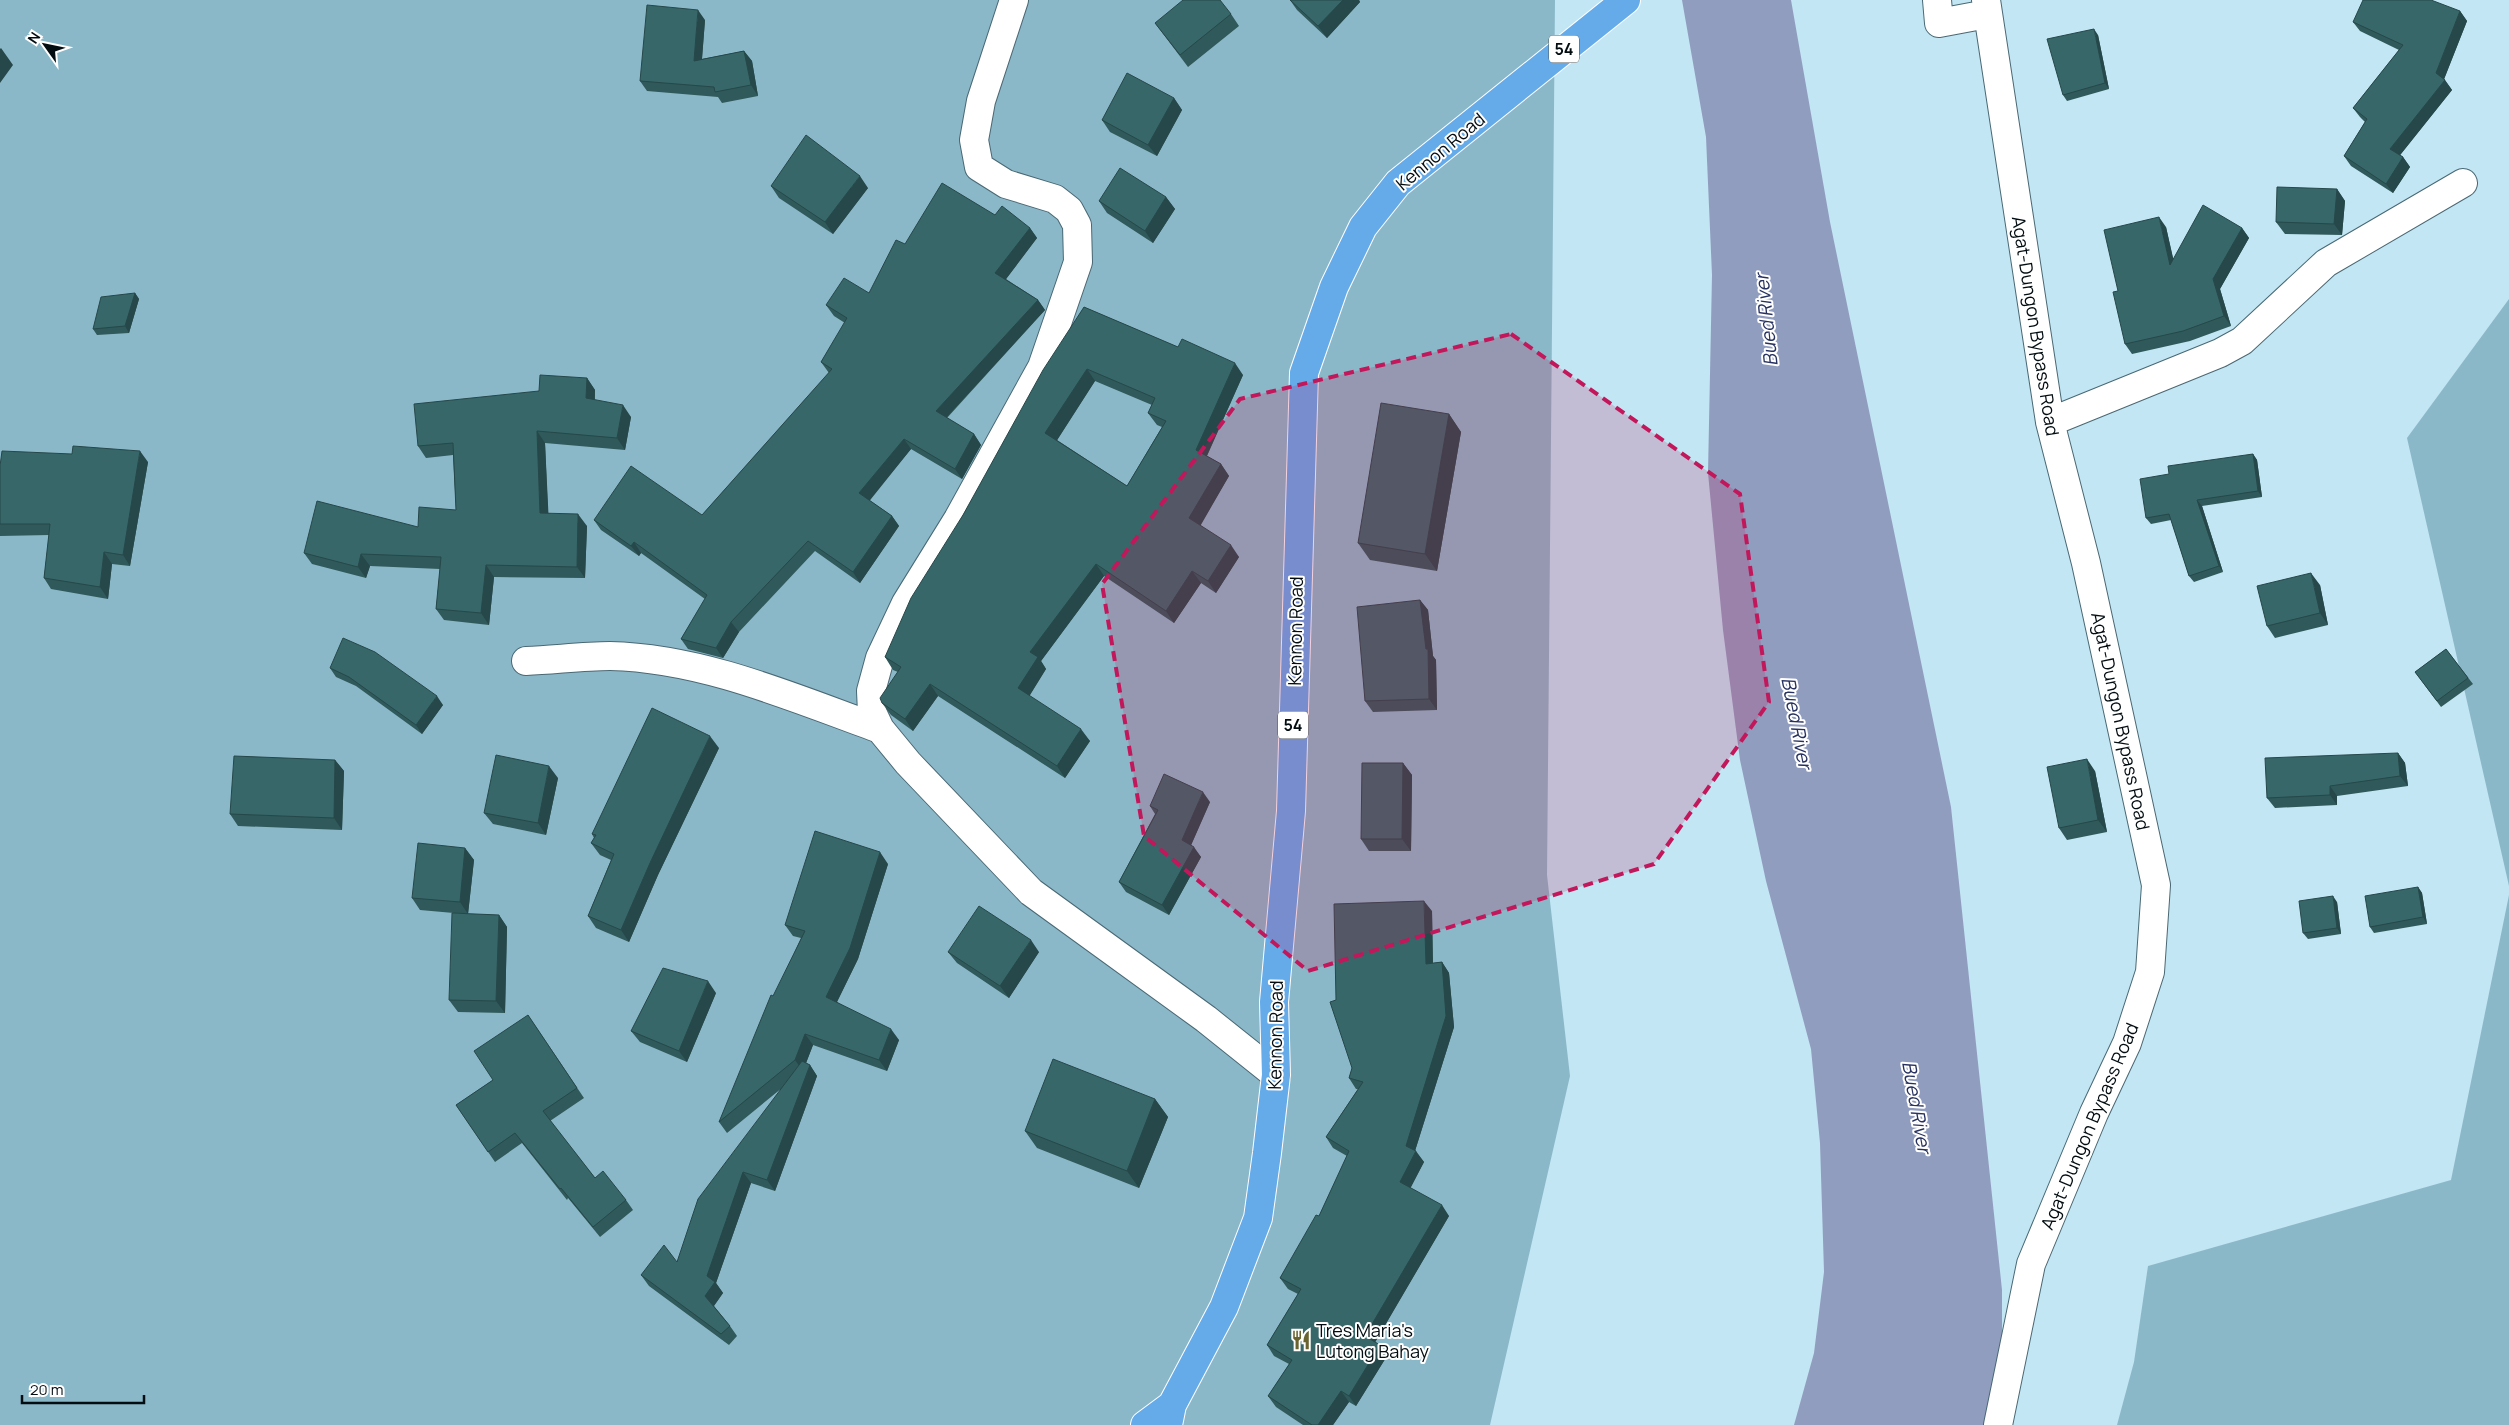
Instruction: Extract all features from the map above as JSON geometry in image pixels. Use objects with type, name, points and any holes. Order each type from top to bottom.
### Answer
[{"type":"highway","name":"Kennon Road","points":[[1144,1425],[1170,1415],[1224,1307],[1258,1218],[1276,1075],[1274,1002],[1291,811],[1304,373],[1334,287],[1363,227],[1398,182],[1626,0]]},
{"type":"street","points":[[1014,0],[981,101],[974,140],[979,167],[1006,184],[1055,199],[1069,210],[1077,225],[1078,262],[1042,367],[958,519],[906,602],[880,658],[871,691],[872,712],[880,729],[908,763],[1031,892],[1206,1018],[1276,1075]]},
{"type":"street","points":[[1937,0],[1939,24],[1987,7]]},
{"type":"street","name":"Agat-Dungon Bypass Road","points":[[1987,7],[2050,422],[2086,563],[2156,884],[2150,972],[2127,1043],[2074,1159],[2031,1264],[1998,1425]]},
{"type":"street","points":[[2050,422],[2220,353],[2242,341],[2326,263],[2463,183]]},
{"type":"street","points":[[526,661],[610,656],[674,664],[758,684],[880,729]]},
{"type":"highlighted area","points":[[1511,334],[1740,494],[1769,702],[1654,864],[1308,971],[1144,836],[1102,584],[1240,399]]},
{"type":"shaded area","points":[[0,0],[1555,0],[1547,875],[1570,1076],[1490,1425],[0,1425]]},
{"type":"shaded area","points":[[2509,299],[2509,886],[2407,438]]},
{"type":"shaded area","points":[[2509,895],[2509,1425],[2117,1425],[2134,1362],[2148,1266],[2451,1180]]},
{"type":"water","name":"Bued River","points":[[1682,0],[1791,0],[1830,222],[1951,807],[2002,1290],[2002,1417],[2000,1425],[1794,1425],[1814,1353],[1824,1272],[1820,1143],[1811,1049],[1766,881],[1740,760],[1723,630],[1708,473],[1712,275],[1706,137]]},
{"type":"building","points":[[1183,0],[1220,0],[1231,14],[1180,55],[1155,23]]},
{"type":"building","points":[[1290,0],[1343,0],[1318,26]]},
{"type":"building","points":[[2363,0],[2431,0],[2460,11],[2436,73],[2445,80],[2390,149],[2403,157],[2386,184],[2344,156],[2367,119],[2353,108],[2403,45],[2353,22]]},
{"type":"building","points":[[647,5],[698,10],[694,61],[744,51],[751,85],[715,92],[714,87],[640,81]]},
{"type":"building","points":[[2094,29],[2105,83],[2063,95],[2047,39]]},
{"type":"building","points":[[1127,73],[1174,98],[1148,145],[1102,120]]},
{"type":"building","points":[[806,135],[860,176],[825,222],[771,186]]},
{"type":"building","points":[[1120,168],[1166,197],[1145,231],[1099,201]]},
{"type":"building","points":[[942,183],[995,215],[1002,206],[1030,228],[995,273],[1038,300],[936,411],[974,434],[955,469],[904,439],[859,493],[892,516],[853,572],[808,541],[731,622],[716,648],[681,639],[707,595],[634,542],[631,546],[594,520],[631,466],[702,515],[832,369],[821,362],[847,318],[826,305],[844,278],[869,293],[896,240],[905,244]]},
{"type":"building","points":[[2277,187],[2337,189],[2334,224],[2276,222]]},
{"type":"building","points":[[2203,205],[2242,228],[2213,279],[2224,316],[2183,331],[2125,344],[2113,292],[2118,291],[2104,230],[2159,217],[2170,265]]},
{"type":"building","points":[[135,293],[125,326],[93,329],[101,297]]},
{"type":"building","points":[[1084,307],[1178,347],[1182,339],[1235,363],[1196,450],[1221,464],[1189,518],[1231,545],[1208,581],[1192,571],[1166,611],[1096,564],[1030,652],[1038,657],[1018,688],[1081,729],[1057,766],[930,684],[905,719],[882,703],[880,698],[901,667],[885,657],[911,598],[963,515],[1043,370]],"holes":[[[1087,369],[1155,398],[1148,413],[1166,421],[1127,486],[1045,433]]]},
{"type":"building","points":[[540,375],[587,378],[586,398],[623,405],[617,438],[537,431],[540,513],[578,514],[577,567],[486,565],[481,613],[436,609],[441,557],[361,554],[358,567],[304,553],[317,501],[418,527],[419,507],[456,510],[453,443],[418,446],[414,404],[539,391]]},
{"type":"building","points":[[1381,403],[1449,414],[1425,554],[1358,543]]},
{"type":"building","points":[[73,446],[140,451],[123,555],[104,552],[100,587],[44,578],[50,524],[0,524],[0,466],[2,451],[72,454]]},
{"type":"building","points":[[2253,454],[2258,491],[2197,500],[2219,566],[2189,576],[2169,514],[2146,518],[2140,479],[2169,474],[2168,466]]},
{"type":"building","points":[[2311,573],[2320,613],[2267,626],[2257,586]]},
{"type":"building","points":[[1420,600],[1426,649],[1428,649],[1429,699],[1365,701],[1357,607]]},
{"type":"building","points":[[343,638],[375,652],[437,696],[416,725],[349,677],[330,668]]},
{"type":"building","points":[[2446,649],[2468,678],[2437,701],[2415,672]]},
{"type":"building","points":[[652,708],[710,736],[650,863],[621,930],[588,916],[614,854],[591,843],[596,835],[592,834]]},
{"type":"building","points":[[2398,753],[2400,776],[2330,786],[2330,795],[2267,798],[2265,758]]},
{"type":"building","points":[[496,755],[549,766],[538,823],[484,813]]},
{"type":"building","points":[[234,756],[335,760],[334,818],[230,814]]},
{"type":"building","points":[[2087,759],[2098,820],[2059,828],[2047,767]]},
{"type":"building","points":[[1362,763],[1403,763],[1402,839],[1361,839]]},
{"type":"building","points":[[1164,774],[1203,792],[1182,840],[1194,847],[1162,905],[1119,882],[1158,810],[1150,806]]},
{"type":"building","points":[[815,831],[880,852],[850,948],[826,997],[891,1029],[879,1060],[805,1034],[795,1060],[719,1122],[771,995],[773,996],[805,931],[785,925]]},
{"type":"building","points":[[418,843],[465,848],[460,902],[412,898]]},
{"type":"building","points":[[2418,887],[2423,917],[2370,927],[2365,896]]},
{"type":"building","points":[[2333,896],[2337,928],[2303,933],[2299,901]]},
{"type":"building","points":[[1424,901],[1426,964],[1442,962],[1446,1016],[1406,1146],[1416,1151],[1400,1182],[1442,1205],[1365,1336],[1380,1345],[1349,1396],[1341,1391],[1318,1425],[1312,1425],[1268,1396],[1292,1360],[1267,1345],[1301,1289],[1280,1278],[1316,1215],[1319,1216],[1349,1151],[1326,1137],[1363,1082],[1349,1078],[1352,1068],[1330,1002],[1336,1000],[1334,904]]},
{"type":"building","points":[[979,906],[1031,940],[1000,986],[948,952]]},
{"type":"building","points":[[452,913],[499,915],[496,1001],[449,1000]]},
{"type":"building","points":[[663,968],[708,981],[679,1051],[631,1031]]},
{"type":"building","points":[[528,1015],[577,1088],[543,1111],[595,1178],[603,1171],[626,1200],[593,1227],[515,1133],[488,1152],[456,1105],[493,1080],[474,1051]]},
{"type":"building","points":[[1053,1059],[1155,1099],[1127,1171],[1025,1131]]},
{"type":"building","points":[[802,1061],[810,1065],[767,1180],[743,1172],[707,1276],[715,1282],[705,1296],[730,1326],[721,1334],[641,1275],[664,1245],[677,1262],[698,1199]]},
{"type":"place","name":"Tres Maria's Lutong Bahay","points":[[1301,1340]]}]
